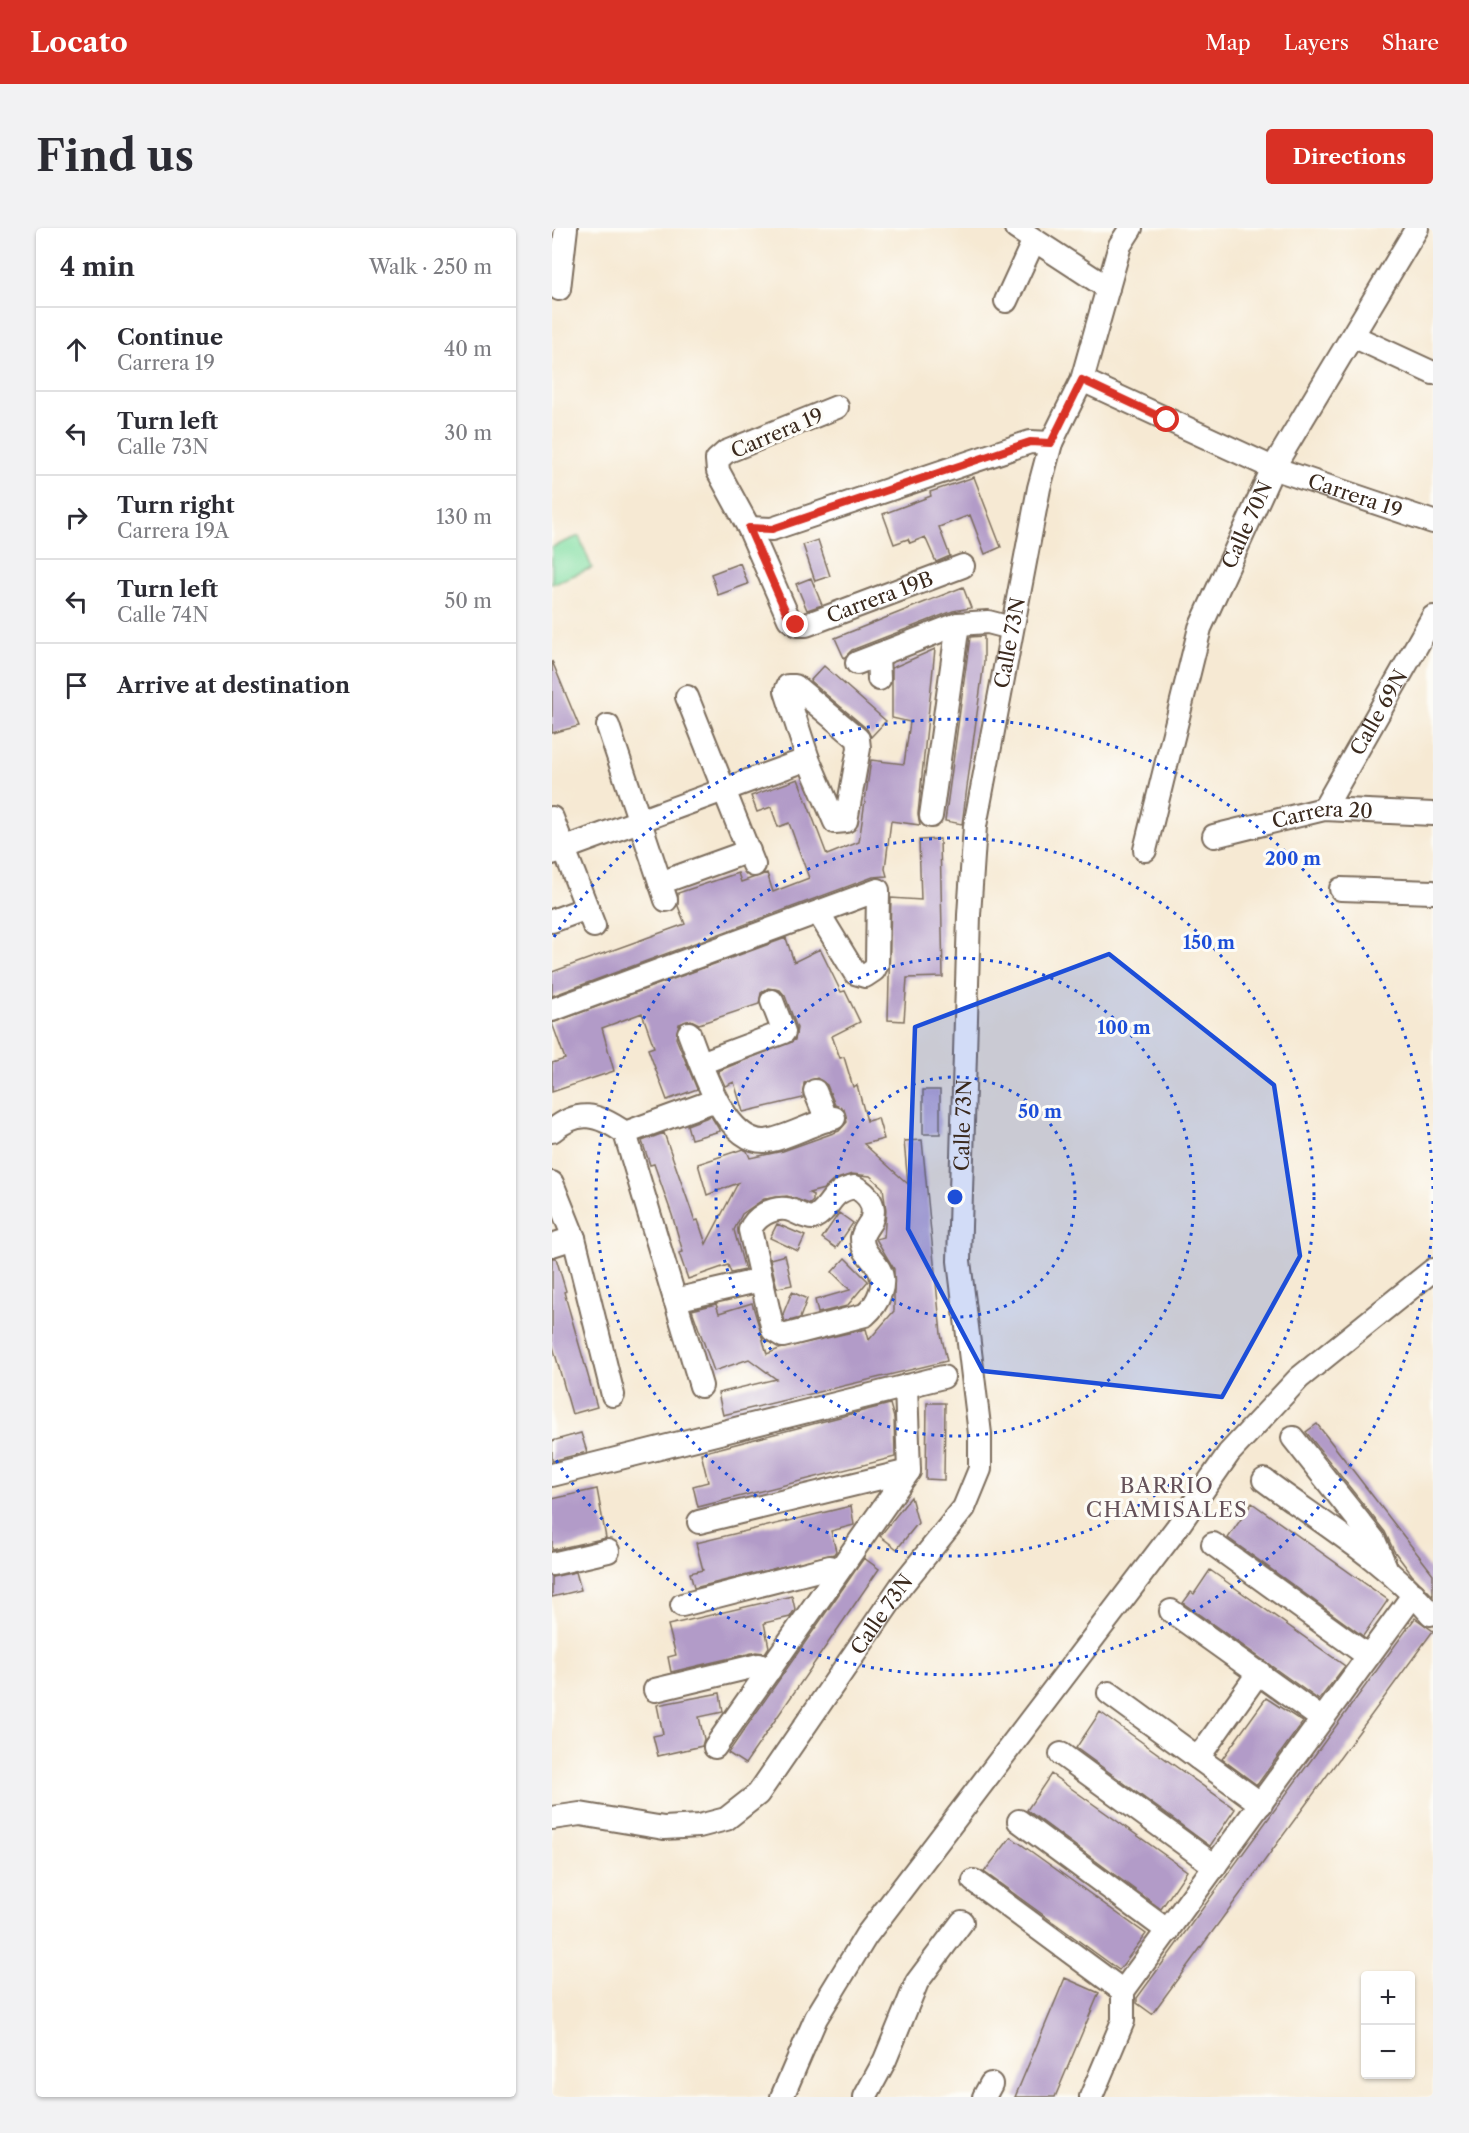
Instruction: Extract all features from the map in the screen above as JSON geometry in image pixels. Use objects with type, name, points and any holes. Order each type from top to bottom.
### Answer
[{"type":"street","points":[[559,289],[566,228]]},
{"type":"street","name":"Calle 73N","points":[[552,1818],[580,1814],[664,1828],[699,1826],[726,1819],[758,1794],[901,1586],[964,1508],[980,1469],[980,1434],[959,1261],[969,915],[975,826],[1039,488],[1051,443],[1082,380],[1120,245],[1131,228]]},
{"type":"street","name":"Calle 70N","points":[[1145,850],[1200,628],[1273,468],[1355,336],[1417,228]]},
{"type":"street","points":[[1424,228],[1433,234]]},
{"type":"street","points":[[1006,301],[1025,234],[1108,288]]},
{"type":"street","points":[[1355,336],[1433,373]]},
{"type":"street","name":"Carrera 19","points":[[1082,380],[1273,468],[1433,522]]},
{"type":"street","name":"Carrera 19","points":[[749,528],[718,471],[717,460],[726,452],[837,407]]},
{"type":"street","points":[[749,528],[772,529],[1030,442],[1051,443]]},
{"type":"street","name":"Carrera 19B","points":[[749,528],[789,619],[796,625],[806,625],[963,566]]},
{"type":"street","name":"Calle 69N","points":[[1324,809],[1433,617]]},
{"type":"street","points":[[879,679],[868,659],[958,624],[988,622],[1011,628]]},
{"type":"street","points":[[931,816],[958,624]]},
{"type":"street","points":[[788,686],[795,686],[858,739],[859,748],[846,821],[835,822],[808,759],[786,691],[788,686]]},
{"type":"street","points":[[608,726],[663,891],[751,858],[687,697]]},
{"type":"street","points":[[558,851],[808,759]]},
{"type":"street","name":"Carrera 20","points":[[1214,836],[1324,809],[1433,814]]},
{"type":"street","points":[[552,818],[558,851],[590,917],[552,921]]},
{"type":"street","points":[[1341,889],[1433,892]]},
{"type":"street","points":[[552,1010],[818,912]]},
{"type":"street","points":[[701,1063],[784,1032],[772,1002]]},
{"type":"street","points":[[689,1033],[716,1100],[733,1125],[746,1136],[764,1141],[830,1119],[815,1091]]},
{"type":"street","points":[[625,1132],[716,1100]]},
{"type":"street","points":[[552,1131],[567,1119],[578,1115],[609,1121],[625,1132],[701,1386]]},
{"type":"street","points":[[552,1183],[574,1238],[613,1395]]},
{"type":"street","points":[[855,1187],[865,1192],[873,1204],[872,1219],[862,1236],[865,1253],[878,1266],[882,1275],[880,1294],[874,1308],[865,1316],[783,1336],[773,1330],[761,1280],[750,1230],[753,1222],[762,1215],[785,1209],[813,1218],[820,1215],[832,1196],[843,1189],[855,1187]]},
{"type":"street","points":[[552,1245],[574,1238]]},
{"type":"street","points":[[782,2097],[816,2018],[866,1935],[1176,1529],[1229,1453],[1299,1378],[1433,1270]]},
{"type":"street","points":[[675,1300],[761,1280]]},
{"type":"street","points":[[552,1475],[943,1377]]},
{"type":"street","points":[[716,1747],[909,1471],[906,1386]]},
{"type":"street","points":[[1293,1438],[1374,1540],[1388,1571]]},
{"type":"street","points":[[699,1522],[909,1471]]},
{"type":"street","points":[[1264,1480],[1388,1571],[1414,1594],[1431,1614]]},
{"type":"street","points":[[1213,1544],[1368,1656]]},
{"type":"street","points":[[552,1564],[608,1551]]},
{"type":"street","points":[[682,1605],[830,1567],[839,1570]]},
{"type":"street","points":[[1091,2097],[1123,2021],[1123,1991],[1414,1594]]},
{"type":"street","points":[[1171,1611],[1322,1719]]},
{"type":"street","points":[[655,1690],[759,1665],[770,1670]]},
{"type":"street","points":[[1198,1758],[1259,1672]]},
{"type":"street","points":[[1109,1694],[1261,1804]]},
{"type":"street","points":[[1061,1755],[1215,1866]]},
{"type":"street","points":[[1019,1821],[1168,1931]]},
{"type":"street","points":[[974,1881],[1123,1991]]},
{"type":"street","points":[[865,2097],[885,2060],[917,1983],[962,1922]]},
{"type":"highlighted area","points":[[1109,954],[1274,1085],[1300,1256],[1222,1397],[983,1371],[908,1229],[915,1027]]},
{"type":"green space","points":[[579,536],[592,568],[552,584],[552,547]]},
{"type":"building","points":[[974,477],[1001,547],[985,554],[970,515],[939,527],[950,556],[936,562],[925,537],[910,543],[908,539],[894,544],[883,514],[931,496],[930,492]]},
{"type":"building","points":[[818,540],[830,576],[815,581],[803,545]]},
{"type":"building","points":[[740,563],[748,584],[718,595],[711,574]]},
{"type":"building","points":[[811,578],[822,605],[807,610],[796,584]]},
{"type":"building","points":[[963,587],[971,608],[953,611],[852,650],[844,658],[835,638]]},
{"type":"building","points":[[984,636],[984,662],[962,824],[945,821],[970,637]]},
{"type":"building","points":[[935,649],[918,814],[920,825],[891,821],[885,869],[887,876],[873,877],[552,996],[552,972],[685,924],[678,906],[678,893],[738,873],[741,882],[767,873],[773,892],[809,878],[789,823],[778,827],[771,807],[757,812],[751,796],[798,779],[827,855],[859,842],[871,760],[904,764],[910,722],[892,718],[892,668]]},
{"type":"building","points":[[552,661],[579,726],[552,733]]},
{"type":"building","points":[[824,666],[886,721],[871,737],[867,729],[810,681]]},
{"type":"building","points":[[940,839],[943,977],[907,978],[904,1021],[888,1020],[891,898],[921,900],[919,840]]},
{"type":"building","points":[[786,938],[794,962],[820,949],[841,992],[845,991],[860,1022],[832,1036],[840,1058],[844,1057],[853,1087],[857,1085],[867,1121],[878,1118],[884,1139],[864,1144],[908,1184],[904,1141],[922,1140],[941,1334],[947,1361],[723,1415],[718,1393],[776,1379],[749,1359],[714,1371],[692,1310],[716,1304],[719,1313],[752,1303],[767,1354],[779,1349],[866,1329],[869,1340],[894,1311],[894,1269],[876,1239],[884,1237],[886,1210],[883,1188],[870,1176],[852,1174],[834,1180],[824,1189],[809,1193],[813,1195],[813,1201],[810,1204],[787,1196],[764,1199],[742,1214],[734,1230],[745,1270],[731,1273],[728,1265],[688,1279],[679,1253],[683,1252],[672,1215],[654,1164],[650,1165],[642,1141],[664,1133],[695,1221],[698,1220],[706,1244],[738,1183],[707,1195],[698,1164],[743,1149],[747,1151],[750,1158],[783,1151],[839,1131],[847,1122],[844,1109],[835,1105],[827,1085],[817,1078],[804,1083],[803,1098],[743,1112],[734,1082],[725,1086],[718,1071],[795,1040],[797,1028],[785,996],[780,990],[768,988],[761,993],[759,1004],[699,1024],[691,1020],[679,1024],[676,1038],[697,1089],[667,1100],[648,1049],[654,1047],[642,1013],[602,1028],[614,1071],[552,1092],[552,1063],[565,1059],[552,1023]]},
{"type":"building","points":[[923,1090],[940,1090],[940,1134],[923,1134]]},
{"type":"building","points":[[711,1116],[720,1131],[691,1139],[687,1125]]},
{"type":"building","points":[[839,1213],[853,1223],[836,1248],[822,1238]]},
{"type":"building","points":[[777,1224],[805,1236],[798,1251],[770,1238]]},
{"type":"building","points":[[785,1255],[792,1285],[777,1288],[770,1259]]},
{"type":"building","points":[[552,1258],[556,1258],[566,1291],[564,1292],[597,1407],[572,1414],[552,1343]]},
{"type":"building","points":[[845,1258],[868,1281],[847,1306],[818,1313],[815,1300],[850,1290],[832,1272]]},
{"type":"building","points":[[792,1292],[807,1299],[800,1318],[785,1322],[783,1314]]},
{"type":"building","points":[[927,1403],[945,1403],[944,1480],[926,1479]]},
{"type":"building","points":[[890,1404],[894,1418],[895,1457],[698,1507],[693,1486],[708,1482],[701,1453]]},
{"type":"building","points":[[1317,1424],[1433,1574],[1433,1596],[1412,1575],[1394,1551],[1385,1532],[1306,1432]]},
{"type":"building","points":[[581,1433],[587,1452],[552,1461],[552,1441]]},
{"type":"building","points":[[597,1489],[606,1538],[552,1550],[552,1499]]},
{"type":"building","points":[[911,1497],[918,1523],[897,1549],[880,1536]]},
{"type":"building","points":[[1252,1503],[1388,1600],[1363,1636],[1228,1538]]},
{"type":"building","points":[[851,1506],[854,1525],[831,1531],[836,1551],[834,1554],[694,1588],[690,1573],[703,1570],[696,1543]]},
{"type":"building","points":[[864,1558],[879,1569],[745,1764],[728,1753]]},
{"type":"building","points":[[1210,1570],[1345,1666],[1319,1700],[1183,1603],[1191,1592],[1194,1594]]},
{"type":"building","points":[[576,1572],[581,1590],[552,1597],[552,1577]]},
{"type":"building","points":[[792,1596],[795,1609],[790,1617],[764,1623],[769,1647],[765,1653],[756,1652],[671,1672],[668,1657],[676,1655],[668,1625]]},
{"type":"building","points":[[1415,1618],[1433,1631],[1152,2014],[1137,2003],[1137,1998]]},
{"type":"building","points":[[720,1693],[723,1712],[699,1717],[704,1739],[702,1746],[658,1756],[653,1736],[663,1734],[657,1705]]},
{"type":"building","points":[[1266,1698],[1303,1722],[1257,1785],[1222,1759]]},
{"type":"building","points":[[1100,1712],[1235,1809],[1210,1846],[1076,1748]]},
{"type":"building","points":[[1051,1774],[1187,1871],[1161,1909],[1027,1810]]},
{"type":"building","points":[[1011,1837],[1146,1934],[1119,1970],[984,1872]]},
{"type":"building","points":[[1065,1978],[1099,1993],[1055,2097],[1015,2097]]},
{"type":"district","name":"BARRIO CHAMISALES","points":[[1167,1498]]},
{"type":"route","points":[[796,625],[789,619],[749,528],[772,529],[1030,442],[1051,443],[1082,380],[1167,420]]}]
